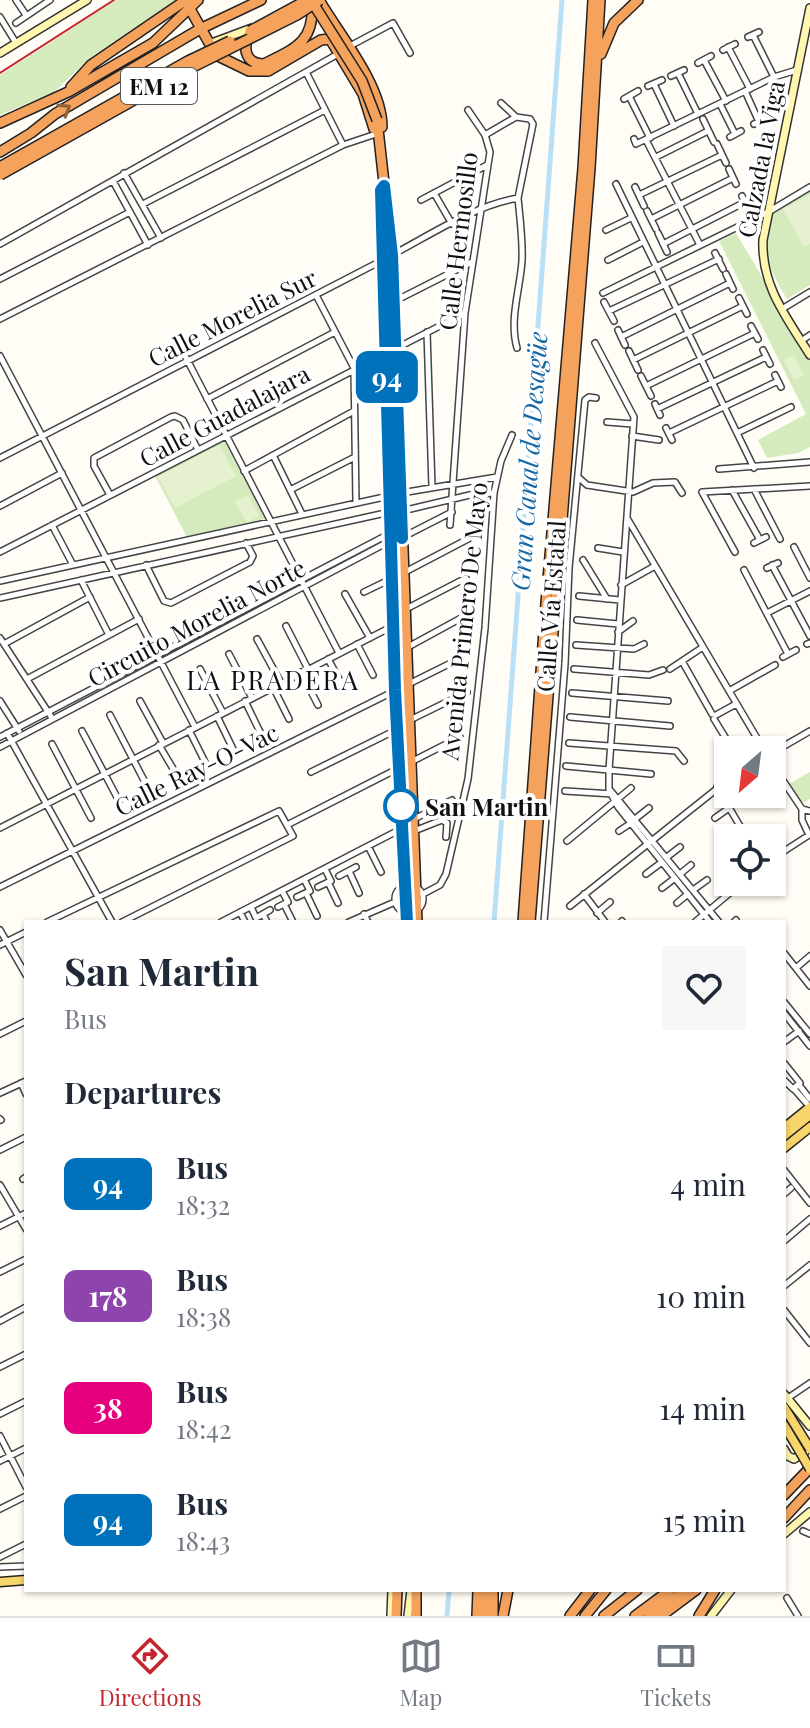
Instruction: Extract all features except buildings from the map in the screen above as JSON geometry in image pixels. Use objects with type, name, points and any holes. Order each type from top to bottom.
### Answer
[{"type":"highway","points":[[68,92],[91,65],[188,3],[198,0]]},
{"type":"highway","points":[[0,152],[55,114],[200,29],[261,0]]},
{"type":"highway","points":[[256,26],[249,33],[245,51],[249,60],[264,64],[297,47],[307,36],[312,20],[312,0]]},
{"type":"highway","points":[[312,0],[337,30],[372,88],[383,123],[379,133]]},
{"type":"highway","points":[[312,0],[372,100],[379,133]]},
{"type":"highway","name":"EM 12","points":[[0,167],[188,61],[312,0]]},
{"type":"highway","name":"EM 12","points":[[0,175],[191,68],[297,15],[312,0]]},
{"type":"highway","points":[[523,920],[583,168],[593,0]]},
{"type":"highway","points":[[530,920],[597,73],[600,0]]},
{"type":"highway","points":[[597,73],[601,50],[614,23],[638,0]]},
{"type":"highway","points":[[188,3],[216,55],[249,71],[263,72],[321,40],[330,39]]},
{"type":"highway","points":[[0,123],[68,92],[153,43],[188,3]]},
{"type":"highway","points":[[337,30],[330,30],[330,39],[363,94],[372,124],[379,133]]},
{"type":"highway","name":"Avenida Primero De Mayo","points":[[379,133],[388,257],[396,512],[391,537],[395,690],[402,828],[412,917]]},
{"type":"highway","name":"Avenida Primero De Mayo","points":[[388,257],[393,302],[391,349]]},
{"type":"highway","name":"Avenida Primero De Mayo","points":[[396,512],[404,533],[413,820],[410,886]]},
{"type":"highway","points":[[786,1493],[810,1468]]},
{"type":"highway","points":[[786,1516],[810,1490]]},
{"type":"highway","points":[[398,1592],[405,1615]]},
{"type":"highway","points":[[405,1615],[413,1592]]},
{"type":"highway","points":[[477,1616],[478,1592]]},
{"type":"highway","points":[[486,1592],[486,1616]]},
{"type":"highway","points":[[493,1592],[493,1616]]},
{"type":"highway","points":[[503,1616],[508,1592]]},
{"type":"highway","points":[[570,1616],[588,1592]]},
{"type":"highway","points":[[585,1616],[604,1592]]},
{"type":"highway","points":[[604,1616],[634,1592]]},
{"type":"highway","points":[[635,1616],[667,1592]]},
{"type":"highway","points":[[648,1616],[683,1592]]},
{"type":"highway","points":[[661,1616],[693,1592]]},
{"type":"highway","points":[[699,1616],[714,1592]]},
{"type":"highway","points":[[699,1616],[714,1592]]},
{"type":"main road","points":[[1,51],[87,0]]},
{"type":"main road","points":[[209,44],[312,0]]},
{"type":"main road","name":"Calzada la Viga","points":[[810,8],[762,257],[768,283],[810,355]]},
{"type":"main road","points":[[786,1126],[810,1107]]},
{"type":"main road","points":[[786,1134],[810,1115]]},
{"type":"main road","points":[[786,1146],[809,1129]]},
{"type":"main road","points":[[786,1401],[810,1426]]},
{"type":"main road","points":[[786,1402],[809,1446],[801,1457],[794,1459],[786,1452]]},
{"type":"main road","points":[[786,1428],[810,1468]]},
{"type":"main road","points":[[786,1532],[810,1512]]},
{"type":"main road","points":[[0,1582],[24,1580]]},
{"type":"main road","points":[[405,1615],[413,1592]]},
{"type":"main road","points":[[711,1616],[729,1592]]},
{"type":"street","points":[[16,0],[26,15]]},
{"type":"street","points":[[16,23],[50,0]]},
{"type":"street","points":[[67,0],[71,10]]},
{"type":"street","points":[[0,17],[17,44]]},
{"type":"street","points":[[348,47],[393,23],[410,53]]},
{"type":"street","points":[[753,35],[774,77]]},
{"type":"street","points":[[729,47],[760,121]]},
{"type":"street","points":[[0,244],[339,54]]},
{"type":"street","points":[[711,56],[701,61],[735,134]]},
{"type":"street","points":[[634,139],[636,144],[700,117],[747,90],[797,70]]},
{"type":"street","points":[[306,72],[343,145]]},
{"type":"street","points":[[651,219],[735,181],[678,73]]},
{"type":"street","points":[[662,80],[651,85],[674,126]]},
{"type":"street","points":[[638,91],[626,98],[700,246]]},
{"type":"street","points":[[501,103],[516,117],[530,119],[533,124],[518,198],[522,259],[514,314],[517,348]]},
{"type":"street","points":[[143,204],[325,110]]},
{"type":"street","name":"Calle Hermosillo","points":[[450,525],[465,313],[490,152],[485,135],[468,110]]},
{"type":"street","points":[[485,135],[516,117]]},
{"type":"street","points":[[655,157],[708,131]]},
{"type":"street","points":[[0,319],[343,145],[379,133]]},
{"type":"street","points":[[639,195],[722,155]]},
{"type":"street","points":[[421,200],[488,165]]},
{"type":"street","points":[[124,173],[161,238]]},
{"type":"street","points":[[113,181],[148,245]]},
{"type":"street","points":[[616,184],[754,468]]},
{"type":"street","points":[[635,187],[667,252]]},
{"type":"street","points":[[603,293],[770,211],[810,187]]},
{"type":"street","points":[[434,193],[452,224]]},
{"type":"street","points":[[742,196],[754,219]]},
{"type":"street","points":[[481,208],[518,198]]},
{"type":"street","points":[[663,244],[745,202]]},
{"type":"street","name":"Calle Morelia Sur","points":[[0,458],[481,208]]},
{"type":"street","points":[[0,279],[130,212]]},
{"type":"street","points":[[606,230],[631,218]]},
{"type":"street","points":[[608,260],[643,242]]},
{"type":"street","points":[[609,311],[717,256],[725,271],[732,286],[620,334],[651,396]]},
{"type":"street","points":[[393,302],[472,261]]},
{"type":"street","points":[[782,309],[810,292]]},
{"type":"street","points":[[316,295],[354,368],[356,503]]},
{"type":"street","points":[[739,298],[747,314]]},
{"type":"street","points":[[604,302],[614,321]]},
{"type":"street","points":[[633,360],[743,306]]},
{"type":"street","name":"Calle Guadalajara","points":[[0,552],[465,313]]},
{"type":"street","points":[[207,399],[335,332]]},
{"type":"street","points":[[427,332],[432,487]]},
{"type":"street","points":[[646,386],[755,333]]},
{"type":"street","points":[[801,341],[810,335]]},
{"type":"street","points":[[595,343],[634,417],[614,672],[609,770],[614,796],[690,892],[717,920]]},
{"type":"street","points":[[181,348],[339,653]]},
{"type":"street","points":[[658,409],[713,383],[765,353],[770,364]]},
{"type":"street","points":[[0,356],[159,658],[205,762]]},
{"type":"street","points":[[672,440],[668,430],[778,381]]},
{"type":"street","name":"Calle Vía Estatal","points":[[544,920],[585,400],[596,398]]},
{"type":"street","points":[[737,433],[790,406]]},
{"type":"street","points":[[244,471],[354,411]]},
{"type":"street","points":[[110,495],[94,466],[94,458],[171,417],[183,420],[198,450]]},
{"type":"street","points":[[607,422],[633,424]]},
{"type":"street","name":"Avenida Primero De Mayo","points":[[412,917],[423,902],[423,894],[440,885],[446,874],[468,779],[485,628],[494,493],[512,435]]},
{"type":"street","points":[[632,436],[659,440]]},
{"type":"street","points":[[273,455],[302,514]]},
{"type":"street","points":[[290,490],[355,457]]},
{"type":"street","points":[[719,469],[810,462]]},
{"type":"street","points":[[0,506],[62,473]]},
{"type":"street","points":[[0,581],[302,514],[497,477]]},
{"type":"street","points":[[578,477],[587,485],[633,492],[653,483],[675,482],[682,493]]},
{"type":"street","points":[[576,491],[587,485]]},
{"type":"street","points":[[736,552],[702,492],[810,486]]},
{"type":"street","points":[[754,489],[780,539]]},
{"type":"street","points":[[732,490],[760,540]]},
{"type":"street","points":[[0,598],[474,494],[494,493]]},
{"type":"street","name":"Circuito Morelia Norte","points":[[0,737],[391,537],[452,512]]},
{"type":"street","points":[[626,517],[755,736]]},
{"type":"street","points":[[52,525],[73,565]]},
{"type":"street","points":[[404,572],[468,539]]},
{"type":"street","points":[[146,565],[164,601],[171,603],[250,562],[253,556],[246,543]]},
{"type":"street","points":[[794,547],[810,578]]},
{"type":"street","points":[[598,548],[623,552]]},
{"type":"street","points":[[583,560],[607,599]]},
{"type":"street","points":[[772,565],[810,636]]},
{"type":"street","points":[[621,585],[655,566]]},
{"type":"street","points":[[744,570],[786,655],[796,650]]},
{"type":"street","points":[[364,592],[392,578]]},
{"type":"street","points":[[405,609],[466,578]]},
{"type":"street","points":[[81,580],[109,635]]},
{"type":"street","points":[[767,613],[810,591]]},
{"type":"street","points":[[345,594],[370,638]]},
{"type":"street","points":[[579,596],[620,600]]},
{"type":"street","points":[[52,718],[2,641],[90,597]]},
{"type":"street","points":[[407,647],[463,617]]},
{"type":"street","points":[[27,679],[139,619]]},
{"type":"street","points":[[577,620],[618,624]]},
{"type":"street","points":[[617,632],[633,621]]},
{"type":"street","points":[[286,626],[308,669]]},
{"type":"street","points":[[0,828],[394,626]]},
{"type":"street","points":[[257,639],[281,683]]},
{"type":"street","points":[[357,644],[373,675]]},
{"type":"street","points":[[576,645],[634,649],[644,644]]},
{"type":"street","points":[[670,669],[703,647]]},
{"type":"street","points":[[229,654],[252,698]]},
{"type":"street","name":"Circuito Morelia Norte","points":[[0,747],[159,658]]},
{"type":"street","name":"Calle Ray-O-Vac","points":[[0,887],[461,658]]},
{"type":"street","points":[[328,659],[345,690]]},
{"type":"street","points":[[682,661],[725,736]]},
{"type":"street","points":[[729,691],[775,665]]},
{"type":"street","points":[[200,669],[233,749]]},
{"type":"street","points":[[574,669],[649,675],[663,670]]},
{"type":"street","points":[[301,672],[318,705]]},
{"type":"street","points":[[273,687],[289,719]]},
{"type":"street","points":[[409,721],[467,692]]},
{"type":"street","points":[[572,693],[668,701]]},
{"type":"street","points":[[0,701],[22,734]]},
{"type":"street","points":[[140,701],[175,772]]},
{"type":"street","points":[[245,701],[261,734]]},
{"type":"street","points":[[714,716],[736,704]]},
{"type":"street","points":[[110,715],[147,786]]},
{"type":"street","points":[[570,717],[670,726]]},
{"type":"street","points":[[311,772],[397,729]]},
{"type":"street","points":[[82,731],[119,801]]},
{"type":"street","points":[[786,745],[810,731]]},
{"type":"street","points":[[7,733],[111,920]]},
{"type":"street","points":[[287,825],[460,737]]},
{"type":"street","points":[[569,743],[676,751],[684,761]]},
{"type":"street","points":[[52,744],[91,818]]},
{"type":"street","points":[[566,766],[651,774]]},
{"type":"street","points":[[786,785],[802,809],[802,820],[810,835],[786,850]]},
{"type":"street","points":[[567,841],[614,796],[631,788]]},
{"type":"street","points":[[570,906],[714,789]]},
{"type":"street","points":[[565,791],[614,796]]},
{"type":"street","points":[[413,820],[452,800]]},
{"type":"street","points":[[619,831],[649,808]]},
{"type":"street","points":[[715,818],[729,808],[739,824]]},
{"type":"street","points":[[802,809],[810,811]]},
{"type":"street","points":[[51,920],[279,811],[293,836],[126,920]]},
{"type":"street","points":[[413,831],[442,820],[447,823],[446,837]]},
{"type":"street","points":[[225,920],[402,828]]},
{"type":"street","points":[[368,846],[381,872]]},
{"type":"street","points":[[646,874],[680,847]]},
{"type":"street","points":[[338,861],[359,893]]},
{"type":"street","points":[[662,888],[691,865]]},
{"type":"street","points":[[344,874],[356,867]]},
{"type":"street","points":[[318,887],[331,881],[325,869]]},
{"type":"street","points":[[297,897],[310,891],[304,879]]},
{"type":"street","points":[[677,903],[707,880]]},
{"type":"street","points":[[328,882],[338,903]]},
{"type":"street","points":[[412,917],[397,907],[395,895],[410,886],[423,894]]},
{"type":"street","points":[[282,891],[288,902],[281,905],[292,920]]},
{"type":"street","points":[[306,893],[317,916]]},
{"type":"street","points":[[584,894],[603,920]]},
{"type":"street","points":[[697,920],[726,896]]},
{"type":"street","points":[[353,920],[395,902]]},
{"type":"street","points":[[597,913],[610,902]]},
{"type":"street","points":[[251,907],[256,918],[270,910]]},
{"type":"street","points":[[240,912],[244,920]]},
{"type":"street","points":[[707,912],[709,920]]},
{"type":"street","points":[[263,914],[266,920]]},
{"type":"street","points":[[364,914],[367,920]]},
{"type":"street","points":[[0,930],[24,969]]},
{"type":"street","points":[[0,945],[24,933]]},
{"type":"street","points":[[786,956],[810,986]]},
{"type":"street","points":[[796,968],[810,956]]},
{"type":"street","points":[[786,1005],[810,1046]]},
{"type":"street","points":[[786,1015],[810,1034]]},
{"type":"street","points":[[0,1034],[24,1022]]},
{"type":"street","points":[[786,1041],[802,1029]]},
{"type":"street","points":[[786,1065],[798,1079],[796,1087],[810,1107]]},
{"type":"street","points":[[786,1081],[810,1099]]},
{"type":"street","points":[[0,1093],[23,1082]]},
{"type":"street","points":[[0,1150],[24,1138]]},
{"type":"street","points":[[786,1173],[810,1203]]},
{"type":"street","points":[[0,1185],[24,1226]]},
{"type":"street","points":[[786,1192],[791,1188]]},
{"type":"street","points":[[0,1226],[24,1214]]},
{"type":"street","points":[[786,1239],[810,1219]]},
{"type":"street","points":[[0,1272],[24,1260]]},
{"type":"street","points":[[786,1284],[810,1265]]},
{"type":"street","points":[[0,1321],[24,1308]]},
{"type":"street","points":[[786,1313],[810,1343]]},
{"type":"street","points":[[0,1367],[24,1355]]},
{"type":"street","points":[[786,1399],[810,1383]]},
{"type":"street","points":[[0,1414],[24,1402]]},
{"type":"street","points":[[0,1436],[24,1483]]},
{"type":"street","points":[[0,1461],[24,1449]]},
{"type":"street","points":[[0,1509],[24,1497]]},
{"type":"street","points":[[803,1531],[810,1534]]},
{"type":"street","points":[[0,1557],[24,1545]]},
{"type":"street","points":[[0,1567],[24,1566]]},
{"type":"street","points":[[787,1598],[798,1616]]},
{"type":"green space","points":[[116,0],[176,0],[91,57],[54,92],[0,115],[0,75]]},
{"type":"green space","points":[[810,190],[810,285],[787,299],[770,266],[767,247],[770,225],[773,211]]},
{"type":"green space","points":[[810,195],[810,244],[804,247],[783,209]]},
{"type":"green space","points":[[736,233],[810,358],[810,447],[798,453],[767,458],[758,440],[806,414],[719,241]]},
{"type":"green space","points":[[794,355],[804,375],[794,380],[784,360]]},
{"type":"green space","points":[[223,439],[265,519],[187,537],[155,476]]},
{"type":"green space","points":[[219,445],[236,476],[175,508],[158,477]]},
{"type":"green space","points":[[248,495],[259,516],[247,523],[235,502]]},
{"type":"green space","points":[[810,772],[810,799],[805,802],[798,800],[787,785]]},
{"type":"waterway","name":"Gran Canal de Desagüe","points":[[494,920],[562,0]]},
{"type":"waterway","name":"Gran Canal de Desagüe","points":[[447,1616],[449,1592]]},
{"type":"railway","points":[[0,73],[114,0]]},
{"type":"bus line","name":"94","points":[[402,538],[392,255],[387,189],[384,186],[381,190],[395,690],[407,920]]},
{"type":"place","name":"San Martin","points":[[401,806]]},
{"type":"district","name":"LA PRADERA","points":[[273,679]]}]
